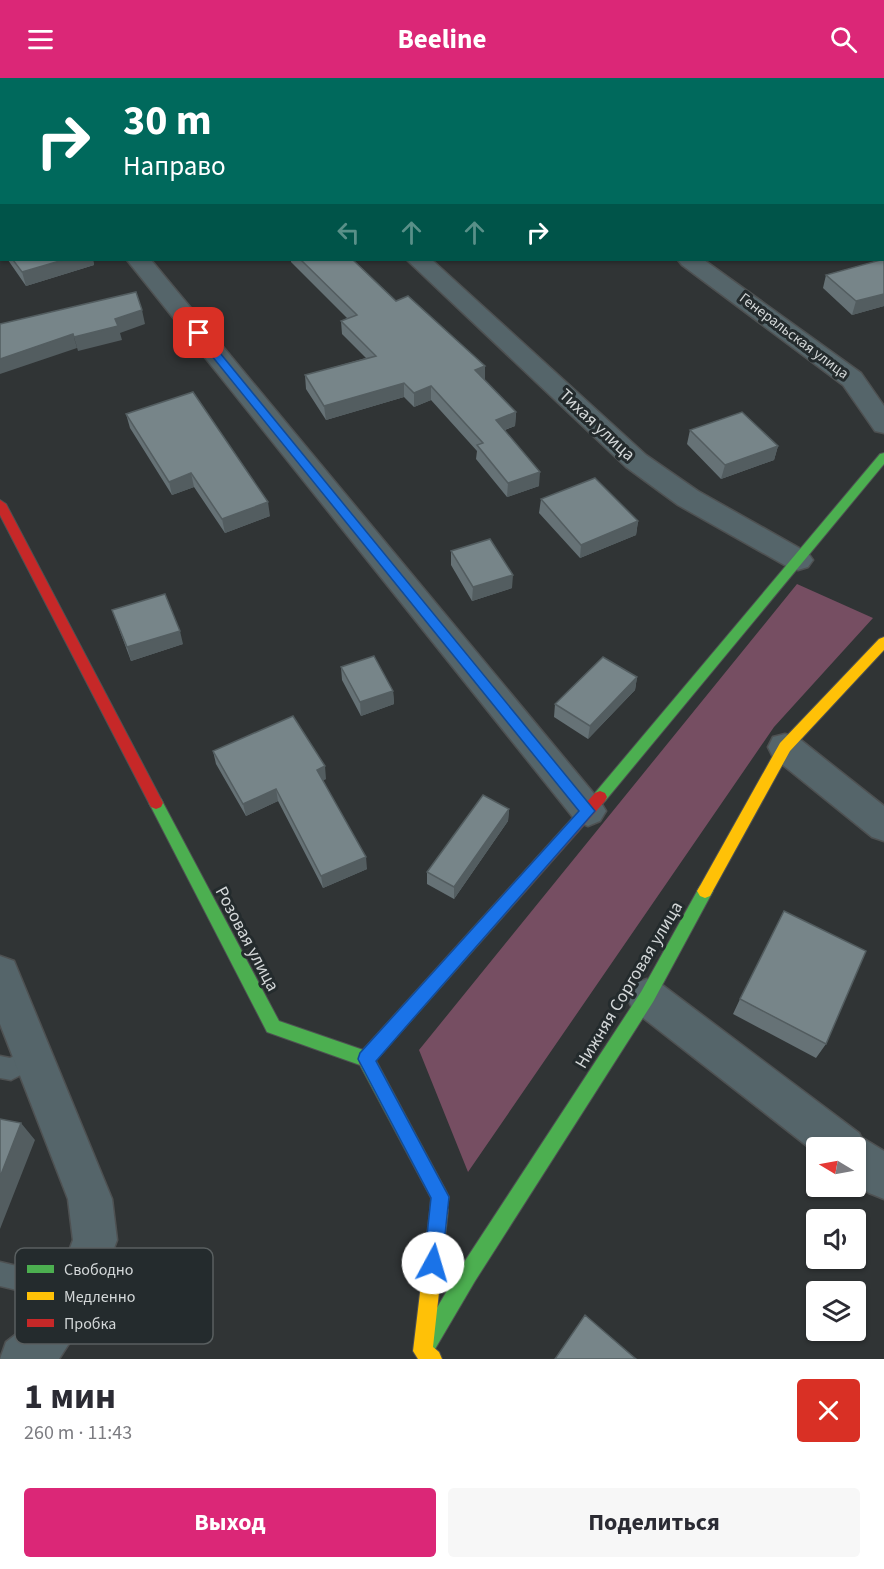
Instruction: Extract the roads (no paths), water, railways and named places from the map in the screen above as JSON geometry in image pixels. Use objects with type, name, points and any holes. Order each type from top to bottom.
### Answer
[{"type":"street","points":[[140,261],[588,811]]},
{"type":"street","name":"Тихая улица","points":[[420,261],[636,461],[688,498],[798,560]]},
{"type":"street","name":"Генеральская улица","points":[[691,261],[852,379],[884,425]]},
{"type":"street","points":[[424,1356],[440,1197],[366,1059],[588,811],[884,457]]},
{"type":"street","name":"Розовая улица","points":[[0,504],[273,1027],[366,1059]]},
{"type":"street","name":"Нижняя Сорговая улица","points":[[424,1356],[468,1274],[647,997],[785,747],[884,642]]},
{"type":"street","points":[[785,747],[884,826]]},
{"type":"street","points":[[0,974],[17,1062],[90,1199],[95,1240],[92,1248]]},
{"type":"street","points":[[647,997],[830,1137]]},
{"type":"street","points":[[866,1164],[884,1178]]},
{"type":"street","points":[[23,1359],[40,1344]]},
{"type":"lane","points":[[0,1274],[15,1278]]}]
